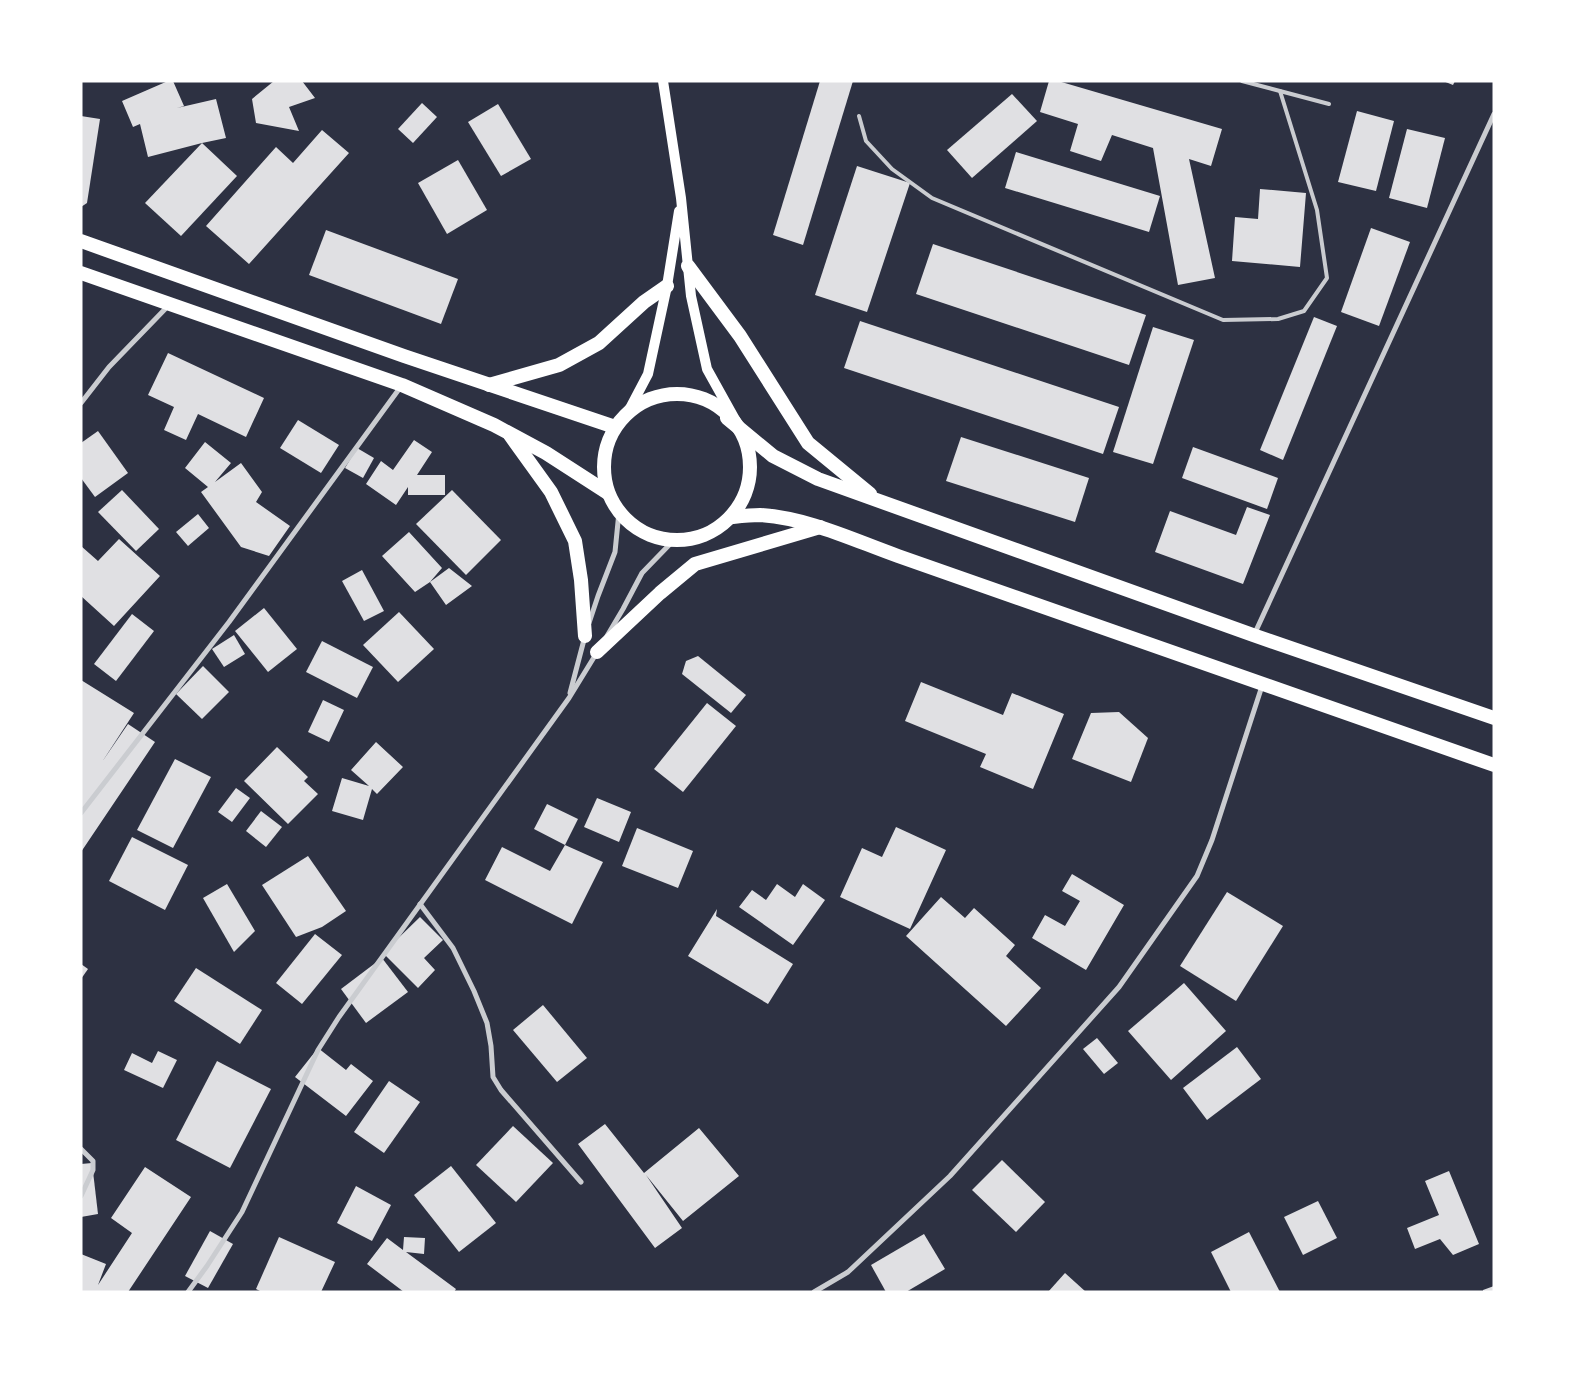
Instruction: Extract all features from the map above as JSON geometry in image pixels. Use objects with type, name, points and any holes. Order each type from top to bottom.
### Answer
[{"type":"highway","points":[[81,241],[489,385],[615,427]]},
{"type":"highway","points":[[688,266],[740,336],[808,443],[876,500]]},
{"type":"highway","points":[[81,273],[402,385],[508,432],[546,453],[608,493]]},
{"type":"highway","points":[[489,385],[559,365],[599,344],[644,302],[667,286]]},
{"type":"highway","points":[[685,394],[705,399],[722,408],[732,421],[751,460],[751,481],[744,500],[733,517],[716,530],[695,539],[673,541],[636,528],[619,512],[608,493],[604,470],[606,448],[615,427],[628,412],[645,401],[664,395],[685,394]]},
{"type":"highway","points":[[732,421],[773,456],[818,479],[1253,635],[1494,718]]},
{"type":"highway","points":[[508,432],[551,492],[575,541],[581,580],[585,636]]},
{"type":"highway","points":[[733,517],[759,515],[783,518],[820,527],[1494,765]]},
{"type":"highway","points":[[597,652],[660,593],[695,564],[820,527]]},
{"type":"main road","points":[[663,81],[681,198],[691,296],[707,369],[732,421]]},
{"type":"main road","points":[[628,412],[648,374],[667,286],[681,198]]},
{"type":"street","points":[[1253,635],[1494,114]]},
{"type":"street","points":[[81,403],[109,367],[170,304]]},
{"type":"street","points":[[81,813],[229,622],[402,385]]},
{"type":"street","points":[[569,698],[585,636],[615,552],[619,512]]},
{"type":"street","points":[[188,1292],[242,1212],[318,1050],[339,1017],[569,698],[623,609],[642,573],[673,541]]},
{"type":"street","points":[[814,1292],[848,1272],[950,1176],[1120,987],[1197,876],[1212,840],[1263,683]]},
{"type":"street","points":[[420,904],[453,948],[477,999],[487,1023],[493,1077],[501,1090],[581,1182]]},
{"type":"street","points":[[81,1149],[93,1161],[94,1170],[81,1196]]},
{"type":"lane","points":[[1242,81],[1329,104]]},
{"type":"lane","points":[[859,116],[866,141],[892,169],[932,198],[1223,320],[1278,319],[1304,311],[1327,278],[1317,210],[1280,91]]},
{"type":"building","points":[[168,81],[173,81],[184,106],[177,108],[216,99],[226,138],[148,157],[140,124],[133,127],[122,101]]},
{"type":"building","points":[[274,81],[302,81],[315,98],[289,107],[299,131],[256,123],[252,99]]},
{"type":"building","points":[[820,81],[853,81],[803,245],[773,235]]},
{"type":"building","points":[[1049,81],[1058,81],[1222,129],[1211,166],[1189,159],[1215,278],[1178,285],[1153,148],[1112,135],[1101,161],[1070,151],[1078,124],[1040,112]]},
{"type":"building","points":[[1443,81],[1455,81],[1453,85]]},
{"type":"building","points":[[1012,94],[1037,121],[972,178],[947,150]]},
{"type":"building","points":[[422,103],[437,117],[413,143],[398,129]]},
{"type":"building","points":[[498,104],[531,159],[501,176],[468,122]]},
{"type":"building","points":[[1357,111],[1394,121],[1376,191],[1338,182]]},
{"type":"building","points":[[81,116],[100,119],[87,203],[81,207]]},
{"type":"building","points":[[1407,129],[1445,138],[1427,208],[1389,198]]},
{"type":"building","points":[[322,130],[349,153],[249,264],[206,226],[276,147],[293,163]]},
{"type":"building","points":[[202,143],[237,176],[181,236],[145,203]]},
{"type":"building","points":[[1016,152],[1160,196],[1149,232],[1005,188]]},
{"type":"building","points":[[458,160],[487,210],[447,234],[418,183]]},
{"type":"building","points":[[857,166],[910,183],[867,312],[815,295]]},
{"type":"building","points":[[1260,189],[1306,193],[1300,267],[1232,261],[1235,217],[1258,219]]},
{"type":"building","points":[[1371,228],[1410,242],[1379,326],[1341,312]]},
{"type":"building","points":[[326,230],[458,279],[441,324],[309,275]]},
{"type":"building","points":[[933,244],[1146,315],[1129,365],[916,294]]},
{"type":"building","points":[[1314,317],[1337,326],[1283,460],[1260,450]]},
{"type":"building","points":[[860,321],[1119,407],[1103,454],[844,368]]},
{"type":"building","points":[[1153,327],[1194,340],[1153,464],[1113,452]]},
{"type":"building","points":[[168,353],[264,398],[246,437],[198,414],[186,440],[164,430],[174,407],[148,395]]},
{"type":"building","points":[[298,420],[339,445],[321,473],[280,448]]},
{"type":"building","points":[[98,431],[128,473],[95,497],[81,478],[81,443]]},
{"type":"building","points":[[961,437],[1089,478],[1075,522],[946,481]]},
{"type":"building","points":[[414,440],[432,452],[417,475],[445,475],[445,495],[408,495],[408,487],[396,505],[366,484],[381,461],[393,470]]},
{"type":"building","points":[[205,442],[231,463],[215,482],[241,463],[262,492],[256,502],[290,526],[269,556],[241,547],[201,492],[208,487],[185,468]]},
{"type":"building","points":[[1193,447],[1278,478],[1267,509],[1182,478]]},
{"type":"building","points":[[357,448],[374,458],[363,478],[345,468]]},
{"type":"building","points":[[122,490],[159,529],[136,551],[98,512]]},
{"type":"building","points":[[452,490],[501,540],[466,575],[416,524]]},
{"type":"building","points":[[1247,507],[1270,515],[1243,584],[1155,552],[1170,511],[1236,535]]},
{"type":"building","points":[[198,514],[209,528],[188,546],[176,532]]},
{"type":"building","points":[[409,532],[442,568],[430,582],[415,592],[382,556]]},
{"type":"building","points":[[119,539],[160,576],[114,626],[81,596],[81,546],[98,561]]},
{"type":"building","points":[[449,568],[472,586],[446,605],[430,582]]},
{"type":"building","points":[[362,570],[384,611],[364,621],[342,581]]},
{"type":"building","points":[[264,608],[297,649],[268,672],[235,631]]},
{"type":"building","points":[[399,612],[434,649],[398,682],[363,645]]},
{"type":"building","points":[[132,614],[154,631],[116,681],[94,664]]},
{"type":"building","points":[[234,635],[245,654],[224,667],[212,649]]},
{"type":"building","points":[[322,641],[373,667],[357,698],[306,672]]},
{"type":"building","points":[[698,656],[746,695],[731,713],[682,674],[686,661]]},
{"type":"building","points":[[203,666],[229,692],[202,719],[176,694]]},
{"type":"building","points":[[81,680],[134,713],[102,762],[128,724],[155,742],[81,852]]},
{"type":"building","points":[[921,682],[1003,715],[1012,693],[1064,714],[1033,789],[980,767],[986,754],[905,721]]},
{"type":"building","points":[[323,700],[344,710],[329,742],[308,732]]},
{"type":"building","points":[[707,703],[736,726],[683,792],[654,769]]},
{"type":"building","points":[[1119,712],[1148,738],[1131,782],[1072,759],[1091,713]]},
{"type":"building","points":[[376,742],[403,767],[377,794],[372,789],[363,820],[332,811],[342,778],[369,786],[351,770]]},
{"type":"building","points":[[277,747],[308,777],[304,781],[318,794],[288,824],[244,781]]},
{"type":"building","points":[[175,759],[211,777],[173,848],[137,830]]},
{"type":"building","points":[[236,788],[250,798],[232,822],[218,812]]},
{"type":"building","points":[[597,798],[631,812],[619,842],[584,827]]},
{"type":"building","points":[[547,804],[578,819],[565,845],[534,829]]},
{"type":"building","points":[[261,811],[282,827],[266,847],[246,831]]},
{"type":"building","points":[[896,827],[946,850],[910,929],[840,897],[862,848],[882,857]]},
{"type":"building","points":[[637,828],[693,851],[678,888],[622,866]]},
{"type":"building","points":[[132,837],[188,865],[165,910],[109,881]]},
{"type":"building","points":[[565,845],[603,862],[572,924],[485,880],[502,847],[550,871]]},
{"type":"building","points":[[308,856],[346,911],[322,927],[296,937],[262,885]]},
{"type":"building","points":[[1072,874],[1124,905],[1086,970],[1032,938],[1045,915],[1065,926],[1080,901],[1062,891]]},
{"type":"building","points":[[227,884],[255,931],[234,952],[203,898]]},
{"type":"building","points":[[777,884],[795,897],[803,884],[825,900],[793,945],[739,907],[752,890],[766,900]]},
{"type":"building","points":[[1227,892],[1283,926],[1236,1001],[1180,966]]},
{"type":"building","points":[[941,897],[965,918],[974,908],[1015,945],[1006,956],[1041,988],[1006,1026],[906,936]]},
{"type":"building","points":[[717,909],[716,916],[793,964],[768,1004],[688,956]]},
{"type":"building","points":[[420,917],[443,940],[424,958],[435,970],[418,988],[383,953]]},
{"type":"building","points":[[315,934],[342,955],[302,1004],[276,983]]},
{"type":"building","points":[[382,958],[408,992],[366,1023],[341,989]]},
{"type":"building","points":[[81,964],[88,969],[81,979]]},
{"type":"building","points":[[196,968],[262,1010],[240,1044],[174,1001]]},
{"type":"building","points":[[1184,983],[1226,1031],[1171,1080],[1128,1031]]},
{"type":"building","points":[[543,1005],[587,1058],[557,1082],[513,1030]]},
{"type":"building","points":[[1097,1038],[1118,1063],[1104,1074],[1083,1049]]},
{"type":"building","points":[[1237,1047],[1261,1079],[1207,1120],[1183,1088]]},
{"type":"building","points":[[318,1048],[346,1070],[351,1064],[373,1081],[346,1116],[295,1077]]},
{"type":"building","points":[[158,1051],[177,1060],[163,1088],[124,1070],[132,1053],[152,1063]]},
{"type":"building","points":[[217,1061],[271,1089],[230,1168],[176,1140]]},
{"type":"building","points":[[389,1081],[420,1102],[384,1153],[354,1132]]},
{"type":"building","points":[[605,1124],[644,1173],[699,1128],[739,1176],[683,1221],[646,1175],[682,1228],[655,1248],[578,1144]]},
{"type":"building","points":[[513,1126],[553,1163],[516,1202],[476,1165]]},
{"type":"building","points":[[1002,1160],[1045,1202],[1016,1232],[972,1190]]},
{"type":"building","points":[[92,1163],[98,1214],[81,1217],[81,1164]]},
{"type":"building","points":[[451,1166],[496,1223],[459,1252],[414,1195]]},
{"type":"building","points":[[145,1167],[191,1197],[128,1292],[81,1292],[81,1254],[106,1264],[98,1285],[132,1233],[111,1218]]},
{"type":"building","points":[[1449,1171],[1479,1244],[1453,1255],[1440,1239],[1415,1249],[1407,1228],[1439,1215],[1425,1181]]},
{"type":"building","points":[[356,1186],[391,1205],[372,1241],[337,1223]]},
{"type":"building","points":[[1318,1201],[1337,1238],[1303,1255],[1284,1217]]},
{"type":"building","points":[[210,1231],[233,1244],[208,1288],[185,1276]]},
{"type":"building","points":[[1249,1232],[1280,1292],[1231,1292],[1211,1252]]},
{"type":"building","points":[[924,1234],[945,1269],[906,1292],[886,1292],[871,1265]]},
{"type":"building","points":[[279,1237],[335,1262],[321,1292],[262,1292],[256,1289]]},
{"type":"building","points":[[404,1237],[425,1238],[424,1254],[406,1252],[456,1289],[454,1292],[404,1292],[367,1264],[387,1238],[403,1250]]},
{"type":"building","points":[[1065,1273],[1086,1292],[1048,1292]]},
{"type":"building","points":[[1494,1286],[1494,1292],[1483,1292],[1483,1290]]}]
